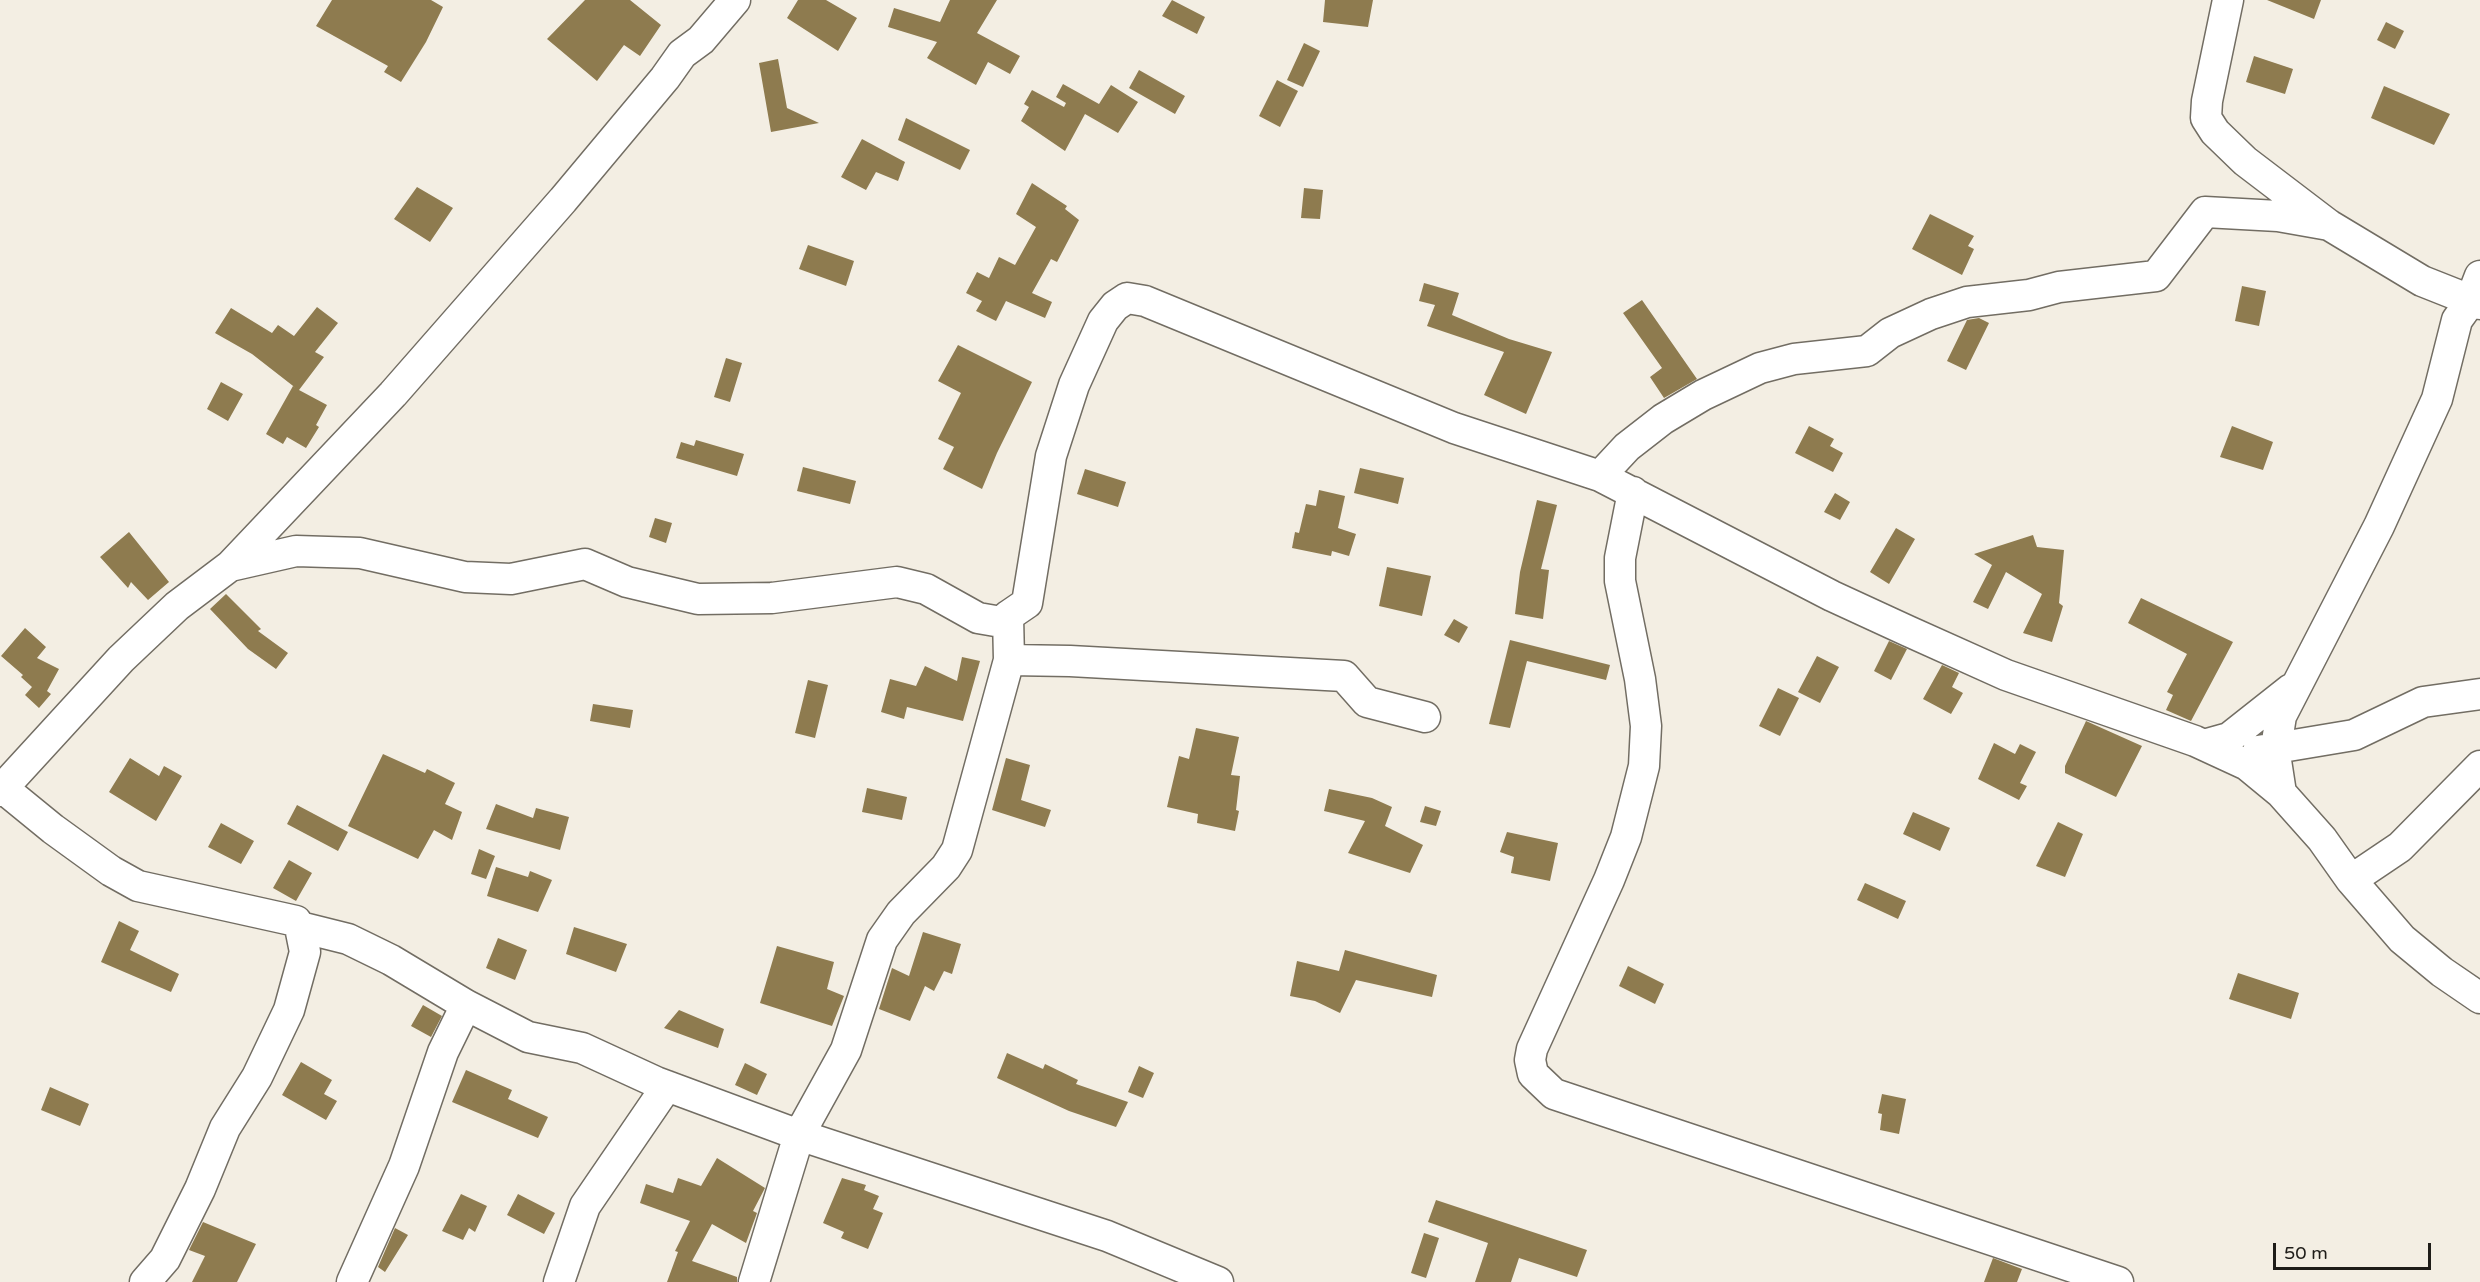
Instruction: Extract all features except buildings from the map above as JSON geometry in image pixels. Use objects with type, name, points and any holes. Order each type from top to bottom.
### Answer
[{"type":"street","points":[[145,1282],[165,1259],[200,1189],[225,1128],[256,1077],[289,1010],[305,952],[300,927],[296,921],[138,886],[111,871],[2,790],[122,659],[177,606],[230,566],[393,394],[563,200],[682,54],[701,40],[735,0]]},
{"type":"street","points":[[2228,0],[2210,79],[2206,118],[2225,143],[2329,225],[2422,281],[2477,294],[2457,320],[2437,399],[2403,473],[2359,566],[2281,716],[2276,748],[2281,793]]},
{"type":"street","points":[[1600,476],[1628,447],[1663,419],[1703,395],[1760,368],[1794,359],[1867,351],[1890,333],[1931,314],[1967,302],[2029,295],[2059,287],[2156,276],[2205,212],[2278,216],[2329,225]]},
{"type":"street","points":[[230,566],[296,551],[360,553],[465,577],[511,579],[585,564],[627,582],[698,599],[772,597],[897,582],[926,589],[978,618],[1007,623],[1008,616],[1027,603],[1051,456],[1074,385],[1103,321],[1115,306],[1126,298],[1145,301],[1454,428],[1600,476],[1832,596],[1908,631],[2026,682],[2105,708],[2247,765],[2281,793],[2322,839],[2351,880],[2402,939],[2442,972],[2480,998]]},
{"type":"street","points":[[1633,492],[1620,558],[1620,581],[1646,726],[1644,766],[1629,826],[1609,879],[1532,1049],[1530,1060],[1533,1074],[1554,1094],[2118,1282]]},
{"type":"street","points":[[754,1282],[799,1135],[846,1050],[882,940],[901,913],[946,867],[957,850],[1009,660],[1008,616]]},
{"type":"street","points":[[1009,660],[1070,661],[1344,676],[1367,702],[1425,717]]},
{"type":"street","points":[[2216,751],[2229,738],[2296,686]]},
{"type":"street","points":[[2216,751],[2276,748],[2354,735],[2423,702],[2480,694]]},
{"type":"street","points":[[2351,880],[2400,847],[2480,766]]},
{"type":"street","points":[[300,927],[348,939],[391,960],[466,1005],[528,1037],[582,1048],[667,1086],[799,1135],[1107,1236],[1218,1282]]},
{"type":"street","points":[[352,1282],[404,1166],[443,1052],[466,1005]]},
{"type":"street","points":[[559,1282],[585,1206],[667,1086]]}]
